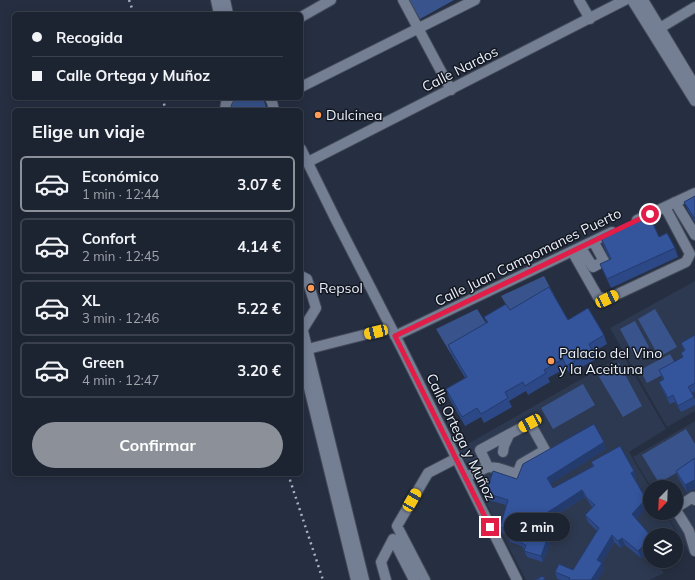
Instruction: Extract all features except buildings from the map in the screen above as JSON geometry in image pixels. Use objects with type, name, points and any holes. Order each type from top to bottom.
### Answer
[{"type":"street","points":[[216,0],[219,12]]},
{"type":"street","points":[[225,0],[228,12]]},
{"type":"street","points":[[303,16],[331,0]]},
{"type":"street","points":[[403,0],[451,90]]},
{"type":"street","points":[[303,86],[475,0]]},
{"type":"street","points":[[579,0],[590,19]]},
{"type":"street","name":"Calle Nardos","points":[[308,162],[625,0]]},
{"type":"street","points":[[632,0],[695,101]]},
{"type":"street","points":[[643,0],[692,75],[695,86]]},
{"type":"street","points":[[660,28],[695,7]]},
{"type":"street","name":"Calle Ortega y Muñoz","points":[[303,153],[517,580]]},
{"type":"street","name":"Calle Juan Campomanes Puerto","points":[[304,352],[393,332],[695,193]]},
{"type":"street","points":[[676,202],[695,235]]},
{"type":"street","points":[[576,249],[598,297],[607,299],[686,262],[690,254],[665,207]]},
{"type":"street","points":[[576,249],[592,267],[604,261],[593,241]]},
{"type":"street","points":[[303,277],[307,279],[316,308],[303,325]]},
{"type":"street","points":[[303,339],[304,352],[356,580]]},
{"type":"street","points":[[304,352],[364,580]]},
{"type":"street","points":[[466,477],[488,466],[517,474],[521,464],[545,450],[530,423],[480,450],[488,466]]},
{"type":"street","points":[[503,452],[509,435]]},
{"type":"street","points":[[425,580],[397,526],[428,473],[457,458]]},
{"type":"street","points":[[683,504],[693,497],[695,500]]},
{"type":"street","points":[[682,520],[689,532],[693,535],[695,550]]},
{"type":"street","points":[[386,580],[381,562],[393,539],[414,580]]},
{"type":"shaded area","points":[[409,0],[454,0],[420,19]]},
{"type":"shaded area","points":[[234,100],[263,100],[266,108],[231,108]]},
{"type":"shaded area","points":[[544,276],[554,295],[514,318],[501,296]]},
{"type":"shaded area","points":[[695,281],[695,411],[667,427],[610,328]]},
{"type":"shaded area","points":[[477,309],[491,331],[451,354],[436,329]]},
{"type":"shaded area","points":[[655,309],[677,347],[659,357],[638,319]]},
{"type":"shaded area","points":[[635,321],[649,347],[634,355],[620,329]]},
{"type":"shaded area","points":[[670,354],[677,367],[647,383],[640,370]]},
{"type":"shaded area","points":[[623,355],[666,429],[629,452],[645,480],[643,480],[643,520],[669,520],[674,528],[643,528],[643,568],[661,568],[664,573],[649,580],[526,580],[459,449]]},
{"type":"shaded area","points":[[619,363],[642,406],[623,417],[598,375]]},
{"type":"shaded area","points":[[583,384],[595,405],[553,429],[541,408]]},
{"type":"shaded area","points":[[695,421],[695,549],[689,553],[683,543],[683,528],[675,528],[670,520],[683,520],[683,480],[647,480],[633,457]]},
{"type":"shaded area","points":[[686,429],[695,444],[695,462],[664,480],[657,480],[642,455]]},
{"type":"railway","points":[[129,0],[133,12]]},
{"type":"railway","points":[[163,100],[165,108]]},
{"type":"railway","points":[[289,476],[323,580]]},
{"type":"place","name":"Dulcinea","points":[[318,115]]},
{"type":"place","name":"Repsol","points":[[311,288]]},
{"type":"place","name":"Palacio del Vino y la Aceituna","points":[[551,361]]},
{"type":"route","points":[[490,527],[395,336],[650,214]]}]
